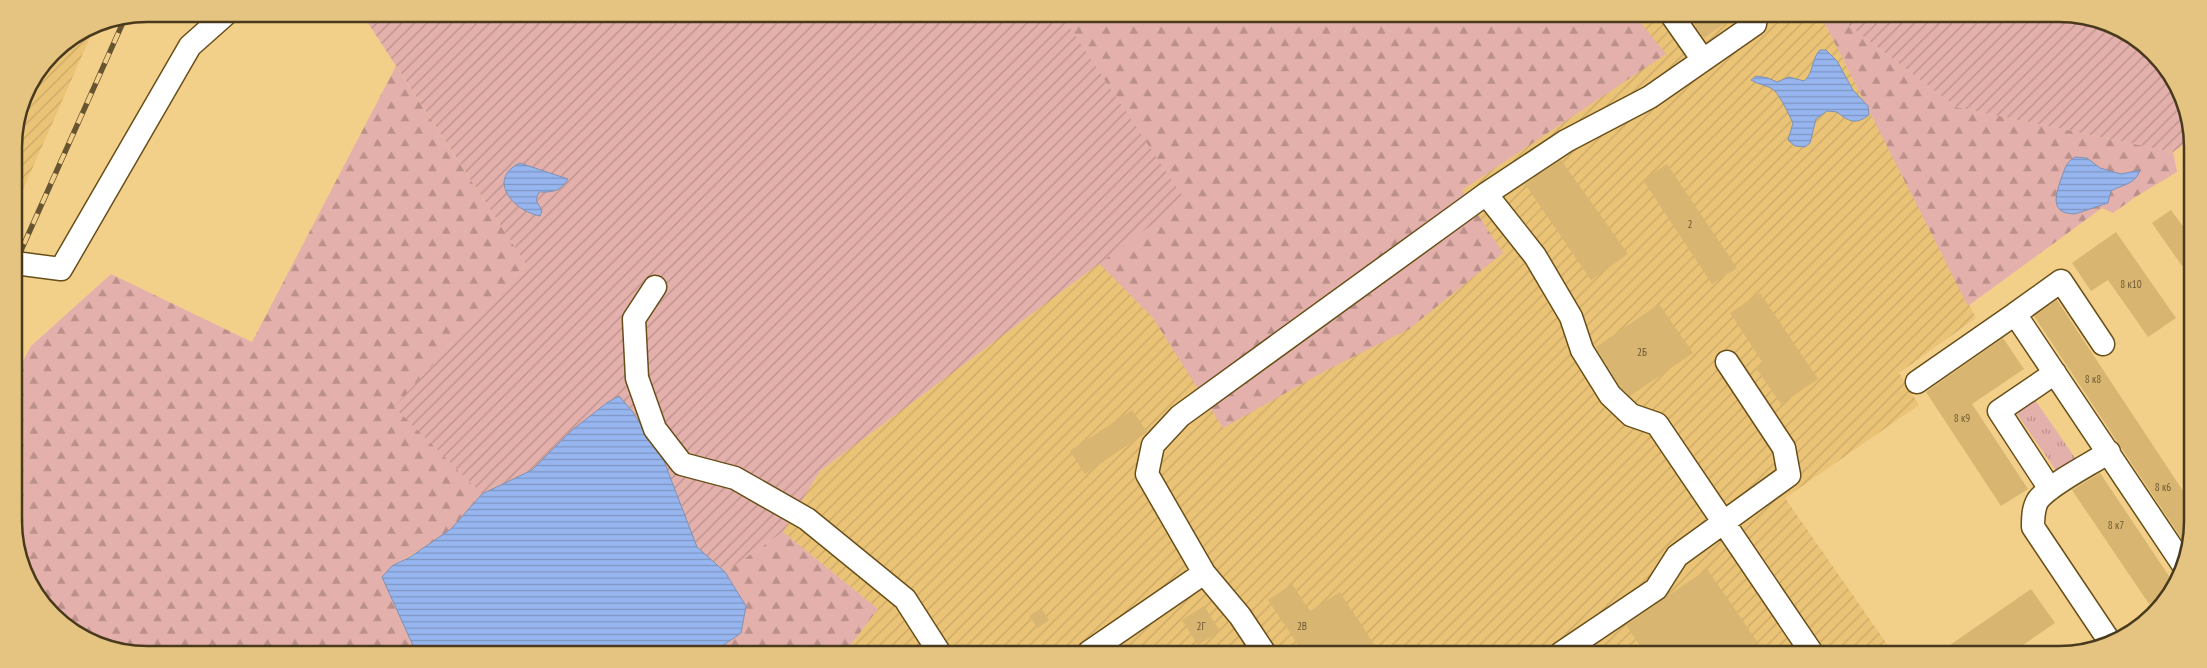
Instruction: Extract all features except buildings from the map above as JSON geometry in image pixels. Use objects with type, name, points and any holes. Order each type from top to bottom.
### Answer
[{"type":"lane","points":[[23,264],[61,269],[190,46],[217,22]]},
{"type":"lane","points":[[1676,22],[1703,60]]},
{"type":"lane","points":[[1260,645],[1240,616],[1204,573],[1147,474],[1152,445],[1180,416],[1486,194],[1566,141],[1650,96],[1755,22]]},
{"type":"lane","points":[[1486,194],[1535,256],[1571,317],[1582,350],[1610,395],[1631,415],[1657,424],[1807,645]]},
{"type":"lane","points":[[1918,382],[2061,281],[2103,344]]},
{"type":"lane","points":[[655,287],[634,319],[637,378],[655,428],[682,464],[735,478],[807,518],[904,599],[935,646]]},
{"type":"lane","points":[[2015,314],[2179,558]]},
{"type":"lane","points":[[1572,645],[1656,589],[1677,556],[1724,524],[1789,475],[1784,448],[1727,362]]},
{"type":"lane","points":[[2050,489],[1999,410],[2055,373]]},
{"type":"lane","points":[[2106,637],[2033,527],[2033,512],[2037,501],[2050,489],[2109,452]]},
{"type":"lane","points":[[1098,646],[1204,573]]},
{"type":"shaded area","points":[[1066,22],[1824,22],[1976,318],[1899,373],[1919,405],[1785,498],[1888,645],[850,646],[878,609],[783,532],[820,471],[1184,200]]},
{"type":"shaded area","points":[[91,36],[23,190],[23,139],[27,115],[35,92],[48,71],[59,59],[78,43]]},
{"type":"green space","points":[[367,22],[1066,22],[1185,200],[820,471],[783,532],[725,572],[697,547],[664,461],[632,411],[619,397],[572,430],[532,470],[482,494],[394,407],[526,264]]},
{"type":"green space","points":[[988,22],[1640,22],[1666,54],[1462,190],[1503,253],[1409,329],[1327,370],[1223,428],[1153,318],[1062,226]]},
{"type":"green space","points":[[1824,22],[1844,22],[1956,107],[2173,152],[2177,172],[2113,213],[2102,208],[1968,306]]},
{"type":"green space","points":[[1844,22],[2060,22],[2092,27],[2108,32],[2129,43],[2142,53],[2164,78],[2178,107],[2184,144],[2173,152],[1956,107]]},
{"type":"green space","points":[[396,66],[526,264],[395,407],[482,494],[450,530],[406,558],[382,577],[413,646],[147,646],[131,644],[99,636],[71,620],[53,603],[35,576],[25,545],[22,521],[22,362],[31,346],[111,274],[252,342]]},
{"type":"green space","points":[[2033,397],[2078,462],[2059,475],[2015,411]]},
{"type":"green space","points":[[783,532],[878,609],[850,646],[723,646],[741,633],[737,591],[725,572]]},
{"type":"water","points":[[1820,50],[1826,50],[1837,61],[1853,90],[1868,106],[1869,115],[1860,120],[1853,121],[1837,112],[1827,111],[1816,119],[1810,143],[1805,147],[1795,146],[1788,140],[1793,123],[1780,98],[1772,88],[1751,80],[1756,76],[1777,82],[1789,77],[1804,81]]},
{"type":"water","points":[[2075,157],[2087,158],[2100,168],[2121,174],[2140,170],[2135,179],[2111,191],[2108,203],[2076,214],[2066,213],[2058,207],[2056,197],[2066,166]]},
{"type":"water","points":[[520,163],[568,179],[562,187],[556,190],[539,192],[536,200],[542,211],[540,216],[521,208],[507,194],[504,185],[505,177],[510,170]]},
{"type":"water","points":[[619,396],[632,411],[664,461],[697,547],[725,572],[746,606],[741,633],[723,646],[413,646],[382,577],[392,566],[410,557],[451,529],[482,494],[532,470],[572,430],[608,402]]},
{"type":"railway","points":[[23,247],[122,26]]}]
